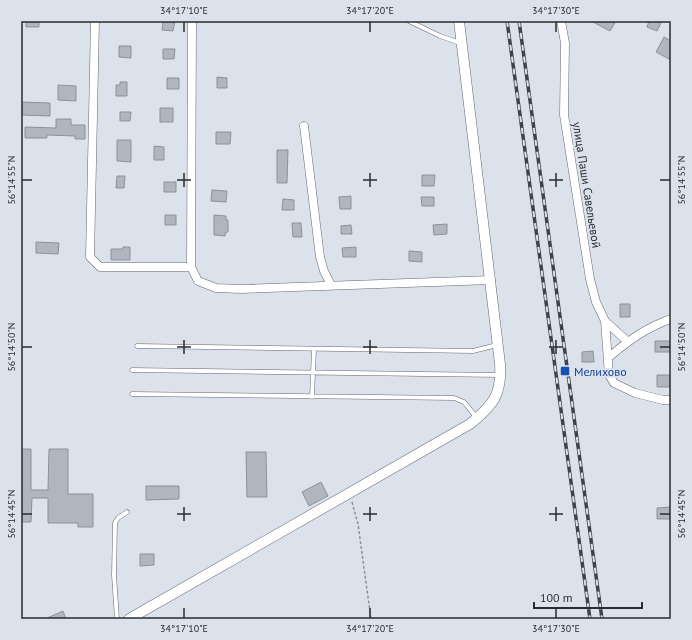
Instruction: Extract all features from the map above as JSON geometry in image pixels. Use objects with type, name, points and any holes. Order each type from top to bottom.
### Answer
[{"type":"street","points":[[95,21],[90,257],[100,267],[191,267]]},
{"type":"street","points":[[192,21],[191,267],[198,282],[216,288],[240,289],[491,280]]},
{"type":"street","points":[[129,619],[470,424],[494,402],[500,384],[501,375],[491,280],[459,21]]},
{"type":"street","name":"улица Паши Савельевой","points":[[561,21],[566,43],[564,115],[590,279],[596,302],[605,321],[627,341]]},
{"type":"street","points":[[304,126],[320,257],[331,285]]},
{"type":"street","points":[[609,357],[627,341],[655,325],[671,319]]},
{"type":"street","points":[[605,321],[609,357],[609,375],[614,383],[635,393],[663,400],[671,400]]},
{"type":"lane","points":[[409,21],[440,36],[462,44]]},
{"type":"lane","points":[[137,346],[473,351],[498,345]]},
{"type":"lane","points":[[312,397],[314,349]]},
{"type":"lane","points":[[132,370],[501,375]]},
{"type":"lane","points":[[132,394],[454,398],[464,402],[477,418]]},
{"type":"lane","points":[[117,619],[114,574],[115,523],[118,518],[127,512]]},
{"type":"path","points":[[349,493],[358,524],[371,619]]},
{"type":"building","points":[[26,21],[39,21],[39,27],[26,27]]},
{"type":"building","points":[[163,21],[175,21],[173,31],[162,30]]},
{"type":"building","points":[[591,21],[616,21],[610,31]]},
{"type":"building","points":[[649,21],[662,21],[657,31],[647,27]]},
{"type":"building","points":[[664,37],[671,41],[671,60],[656,52]]},
{"type":"building","points":[[119,46],[131,46],[131,58],[119,57]]},
{"type":"building","points":[[163,49],[175,49],[174,59],[163,59]]},
{"type":"building","points":[[217,77],[227,78],[227,88],[217,88]]},
{"type":"building","points":[[167,78],[179,78],[179,89],[167,89]]},
{"type":"building","points":[[120,82],[127,82],[127,96],[116,96],[116,85],[120,85]]},
{"type":"building","points":[[58,85],[76,86],[76,101],[58,100]]},
{"type":"building","points":[[21,102],[50,103],[50,116],[21,115]]},
{"type":"building","points":[[160,108],[173,108],[173,122],[160,122]]},
{"type":"building","points":[[120,112],[131,112],[130,121],[120,121]]},
{"type":"building","points":[[56,119],[71,119],[71,125],[85,125],[85,139],[75,139],[75,136],[47,135],[47,138],[25,138],[25,127],[56,128]]},
{"type":"building","points":[[216,132],[231,132],[230,144],[216,144]]},
{"type":"building","points":[[117,140],[131,140],[131,162],[117,161]]},
{"type":"building","points":[[154,146],[164,147],[164,160],[154,160]]},
{"type":"building","points":[[277,150],[288,150],[287,183],[277,183]]},
{"type":"building","points":[[422,175],[435,175],[434,186],[422,186]]},
{"type":"building","points":[[117,176],[125,176],[124,188],[116,188]]},
{"type":"building","points":[[164,182],[176,182],[176,192],[164,192]]},
{"type":"building","points":[[212,190],[227,191],[226,202],[211,201]]},
{"type":"building","points":[[351,196],[351,209],[340,209],[339,197]]},
{"type":"building","points":[[421,197],[434,197],[434,206],[422,206]]},
{"type":"building","points":[[283,199],[294,200],[294,210],[282,210]]},
{"type":"building","points":[[165,215],[176,215],[176,225],[165,225]]},
{"type":"building","points":[[214,215],[226,216],[226,220],[228,220],[228,232],[226,232],[225,236],[214,235]]},
{"type":"building","points":[[292,223],[301,223],[302,237],[293,237]]},
{"type":"building","points":[[447,224],[447,234],[434,235],[433,225]]},
{"type":"building","points":[[351,225],[352,234],[341,234],[341,226]]},
{"type":"building","points":[[36,242],[59,243],[58,254],[36,253]]},
{"type":"building","points":[[123,247],[130,247],[130,260],[111,260],[111,249],[123,249]]},
{"type":"building","points":[[356,247],[356,257],[343,257],[342,248]]},
{"type":"building","points":[[409,251],[422,252],[422,262],[409,261]]},
{"type":"building","points":[[620,304],[630,304],[630,317],[620,317]]},
{"type":"building","points":[[655,341],[671,341],[671,352],[655,352]]},
{"type":"building","points":[[593,351],[594,362],[582,362],[582,352]]},
{"type":"building","points":[[657,375],[670,375],[670,387],[657,387]]},
{"type":"building","points":[[21,449],[31,449],[31,490],[48,490],[49,449],[68,449],[68,494],[93,494],[93,527],[78,527],[78,523],[48,523],[48,498],[32,498],[31,522],[21,522]]},
{"type":"building","points":[[246,452],[266,452],[267,497],[247,497]]},
{"type":"building","points":[[321,482],[328,496],[309,506],[302,492]]},
{"type":"building","points":[[146,486],[179,486],[179,499],[146,500]]},
{"type":"building","points":[[671,507],[671,519],[657,519],[657,508]]},
{"type":"building","points":[[140,554],[154,554],[154,565],[140,566]]},
{"type":"building","points":[[63,611],[66,619],[45,619]]},
{"type":"railway","points":[[507,21],[590,619]]},
{"type":"railway","points":[[519,21],[602,619]]},
{"type":"place","name":"Мелихово","points":[[565,371]]}]
